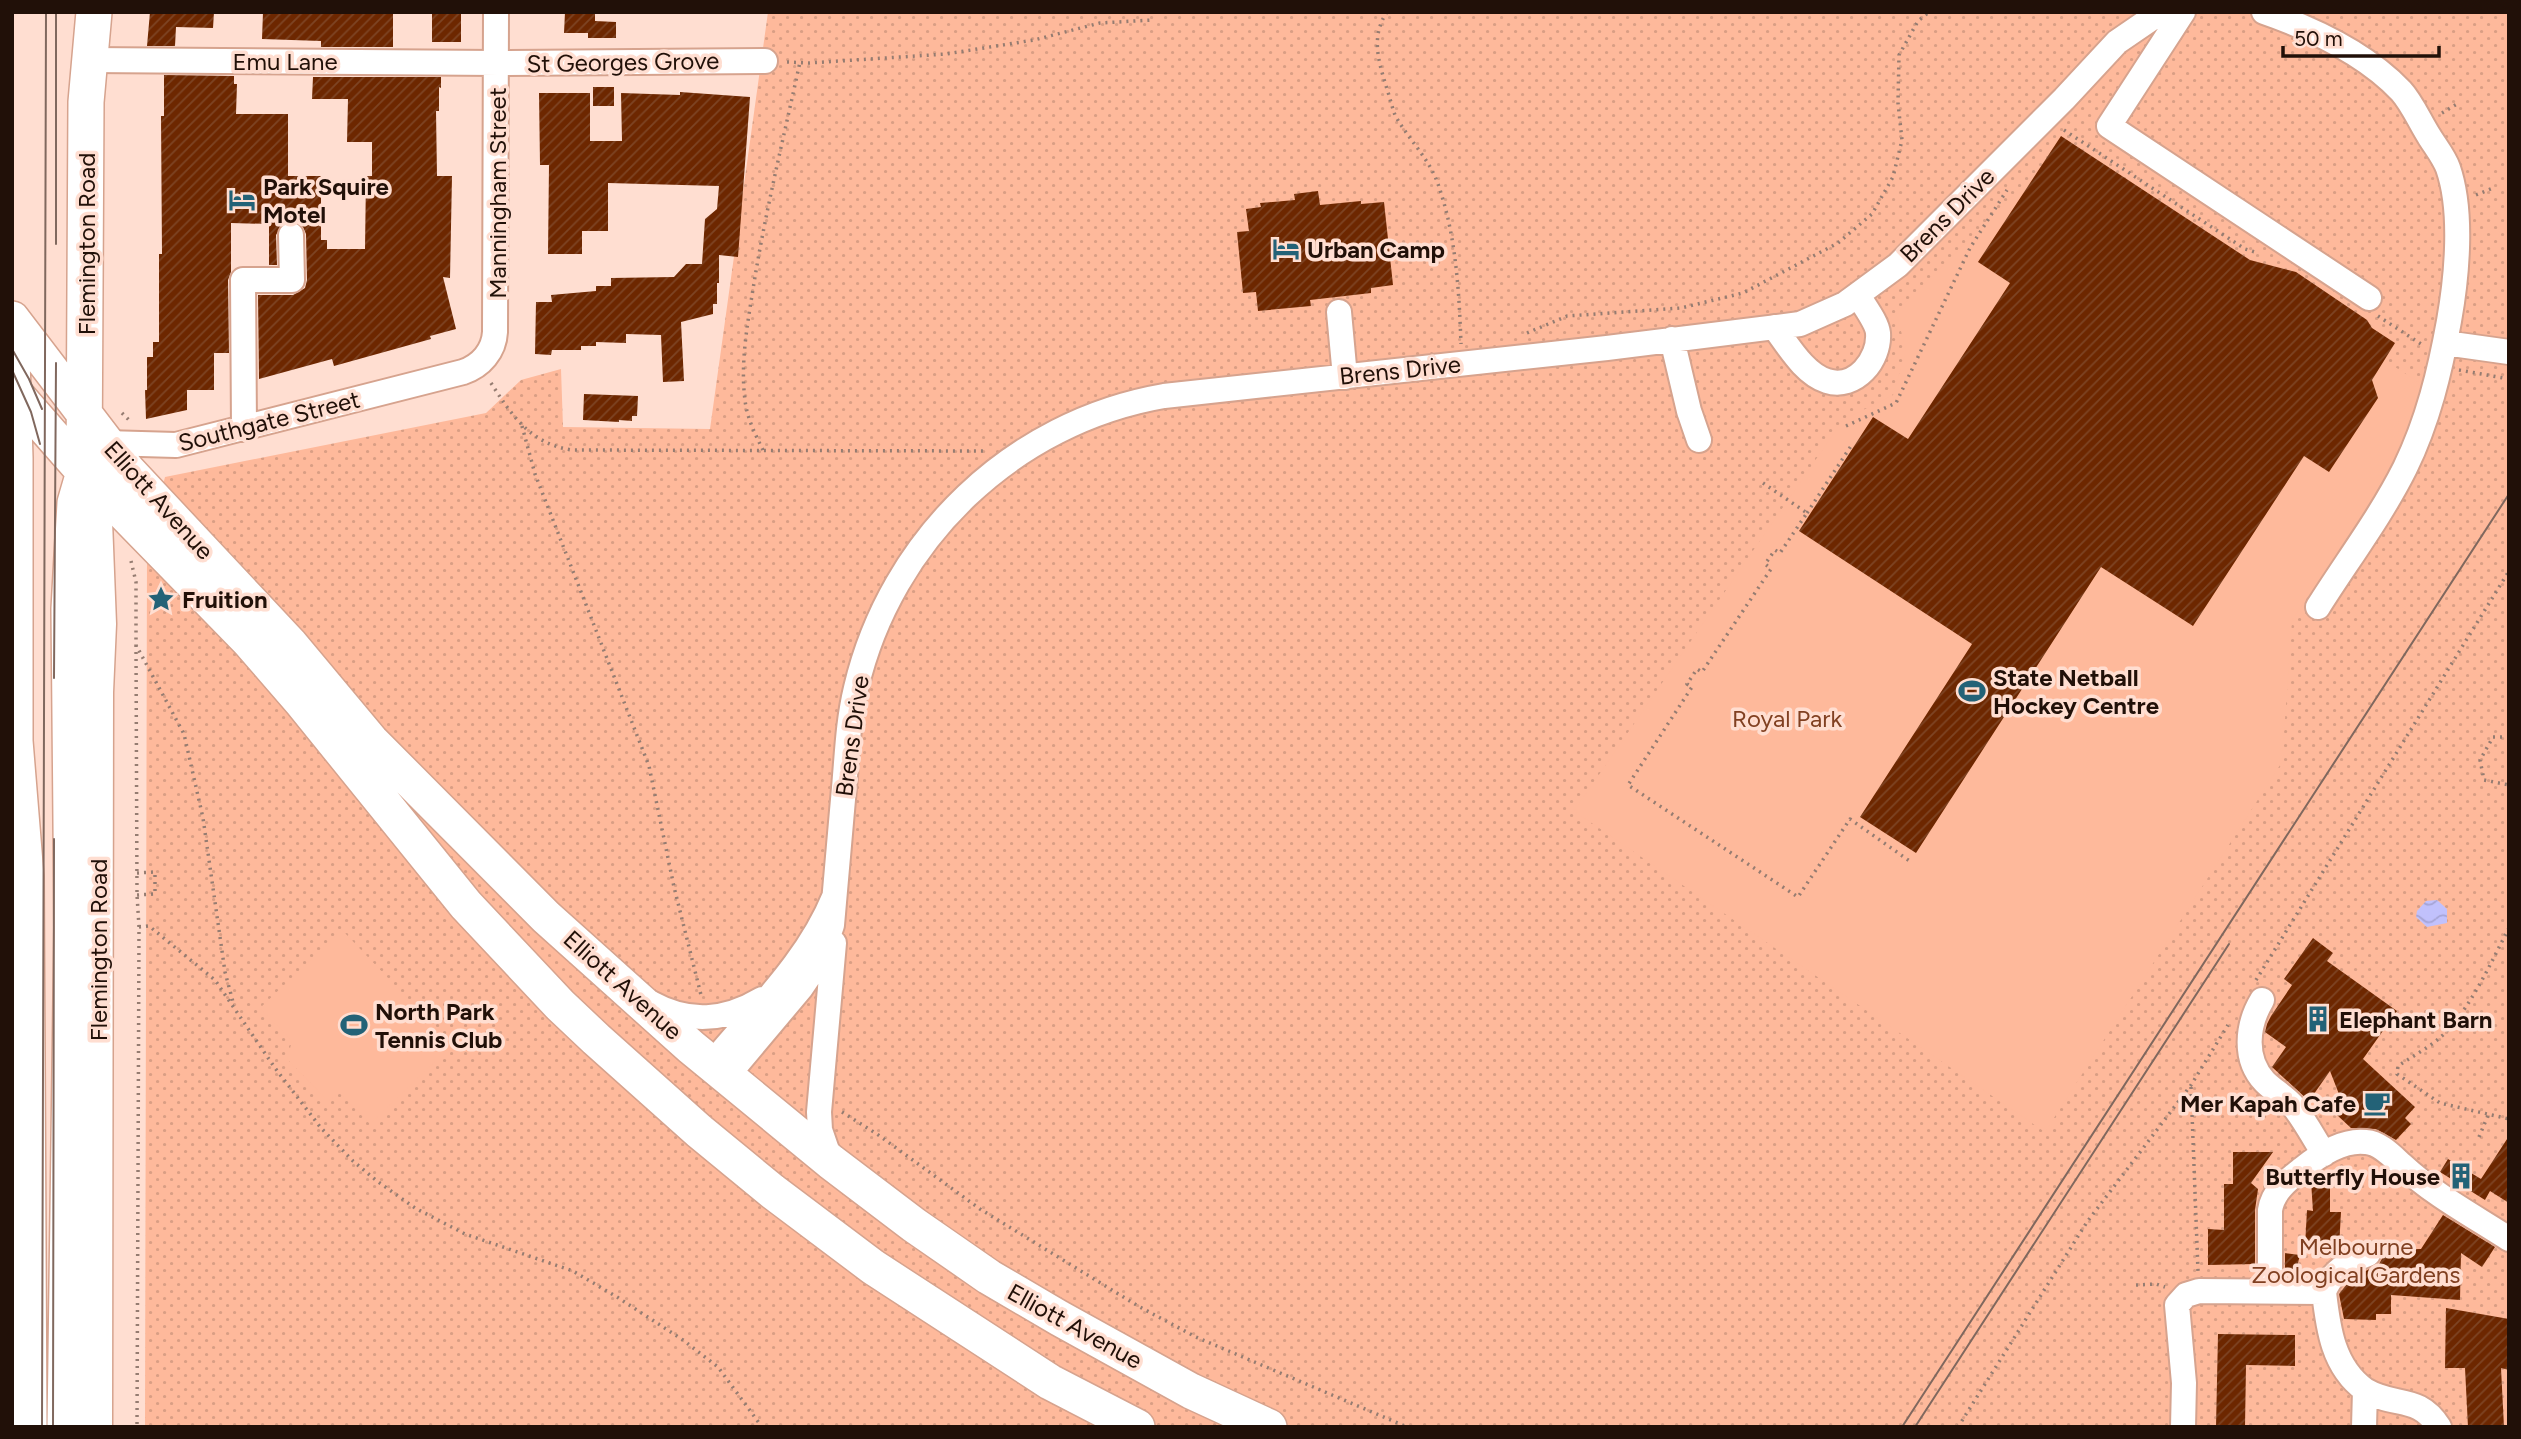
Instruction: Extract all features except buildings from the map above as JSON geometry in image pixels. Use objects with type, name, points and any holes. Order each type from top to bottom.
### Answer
[{"type":"highway","name":"Flemington Road","points":[[65,1427],[72,927],[69,609],[75,503],[84,474],[86,102],[94,12]]},
{"type":"highway","name":"Elliott Avenue","points":[[12,319],[128,471],[290,644],[371,741],[473,846],[592,958],[719,1071],[831,1162],[989,1278],[1191,1391],[1269,1427]]},
{"type":"highway","name":"Elliott Avenue","points":[[13,380],[84,474],[257,649],[474,914],[559,1005],[679,1114],[772,1191],[873,1267],[1051,1382],[1137,1427]]},
{"type":"highway","points":[[13,380],[13,753],[26,876],[21,1308],[29,1427]]},
{"type":"highway","points":[[679,1114],[719,1071]]},
{"type":"main road","name":"Flemington Road","points":[[84,474],[97,521],[101,624],[98,692],[97,1427]]},
{"type":"street","name":"Manningham Street","points":[[470,362],[489,352],[495,338],[489,63],[481,12]]},
{"type":"street","name":"Manningham Street","points":[[489,63],[496,12]]},
{"type":"street","name":"Brens Drive","points":[[834,902],[806,951],[723,1050],[719,1071],[738,1063],[812,974],[828,942],[834,902],[850,720],[867,652],[883,611],[906,568],[932,531],[962,499],[998,468],[1033,445],[1077,422],[1126,404],[1196,391],[1345,377],[1800,324],[1845,304],[1898,265],[2117,42],[2155,16],[2175,12]]},
{"type":"street","points":[[2183,12],[2109,126],[2373,307]]},
{"type":"street","points":[[2264,12],[2307,27],[2376,69],[2403,93],[2448,167],[2454,204],[2457,239],[2454,292],[2443,355],[2428,410],[2392,493],[2318,607]]},
{"type":"street","name":"Emu Lane","points":[[89,60],[489,63]]},
{"type":"street","name":"St Georges Grove","points":[[489,63],[765,61]]},
{"type":"street","points":[[244,429],[243,280],[292,280],[291,235]]},
{"type":"street","points":[[1774,327],[1803,365],[1825,381],[1843,383],[1864,370],[1876,352],[1878,331],[1858,295]]},
{"type":"street","points":[[1339,312],[1345,377]]},
{"type":"street","points":[[1672,339],[1699,440]]},
{"type":"street","points":[[2443,355],[2509,352]]},
{"type":"street","name":"Southgate Street","points":[[107,443],[171,446],[429,379],[470,362]]},
{"type":"street","points":[[831,1162],[820,1130],[820,1101],[833,950],[834,902]]},
{"type":"street","points":[[592,958],[648,1001],[686,1017],[708,1018],[728,1014],[756,1002],[774,990]]},
{"type":"street","points":[[2262,1000],[2249,1031],[2255,1067],[2264,1081],[2295,1108],[2324,1154]]},
{"type":"street","points":[[2270,1290],[2272,1201],[2284,1184],[2324,1154],[2350,1143],[2372,1143],[2431,1190],[2509,1239]]},
{"type":"street","points":[[2368,1254],[2339,1270],[2331,1278],[2324,1292],[2328,1330],[2333,1346],[2345,1368],[2365,1390],[2385,1399],[2423,1407],[2439,1427]]},
{"type":"street","points":[[2183,1427],[2184,1383],[2176,1308],[2189,1296],[2270,1290],[2324,1292]]},
{"type":"street","points":[[2364,1427],[2365,1390]]},
{"type":"path","points":[[1387,12],[1380,23],[1376,40],[1379,62],[1395,114],[1430,166],[1438,184],[1451,233],[1458,281],[1461,350]]},
{"type":"path","points":[[1523,335],[1567,316],[1681,308],[1742,293],[1838,243],[1872,214],[1893,177],[1902,140],[1898,103],[1899,55],[1918,21],[1929,12]]},
{"type":"path","points":[[765,61],[800,62],[946,54],[1034,40],[1100,23],[1152,20]]},
{"type":"path","points":[[763,450],[753,430],[744,394],[748,320],[763,227],[800,62]]},
{"type":"path","points":[[2059,126],[2245,250],[2271,256]]},
{"type":"path","points":[[1846,426],[1896,403],[1970,248],[2014,180]]},
{"type":"path","points":[[2373,307],[2435,353],[2509,379]]},
{"type":"path","points":[[470,362],[491,383],[521,424],[544,443],[572,450],[994,450]]},
{"type":"path","points":[[521,424],[535,474],[649,766],[674,887],[704,1007]]},
{"type":"path","points":[[1851,446],[1780,553],[1775,550],[1765,564],[1771,569],[1702,672],[1697,669],[1687,684],[1692,687],[1628,785],[1798,897],[1850,819],[1911,862]]},
{"type":"path","points":[[1763,483],[1807,513]]},
{"type":"path","points":[[129,555],[136,582],[139,927],[137,1427]]},
{"type":"path","points":[[136,645],[184,734],[203,818],[225,972],[234,1007]]},
{"type":"path","points":[[2509,737],[2493,737],[2480,760],[2484,780],[2509,785]]},
{"type":"path","points":[[137,873],[155,872],[155,894],[137,895]]},
{"type":"path","points":[[139,927],[149,926],[215,979],[275,1068],[321,1128],[377,1181],[415,1208],[465,1234],[573,1271],[617,1297],[683,1340],[718,1367],[762,1427]]},
{"type":"path","points":[[2509,928],[2480,983],[2453,1025],[2398,1066],[2397,1074],[2440,1103],[2509,1119]]},
{"type":"path","points":[[2136,1285],[2161,1285],[2189,1296],[2191,1084]]},
{"type":"path","points":[[820,1101],[832,1104],[981,1209],[1138,1306],[1196,1337],[1407,1427]]},
{"type":"path","points":[[2479,1137],[2489,1113]]},
{"type":"green space","name":"Royal Park","points":[[768,12],[2509,12],[2509,1427],[145,1427],[147,549],[165,477],[486,413],[521,380],[561,369],[563,427],[710,429]]},
{"type":"green space","name":"State Netball Hockey Centre","points":[[2060,149],[2429,389],[2393,473],[2292,620],[2282,762],[2045,1132],[1574,811],[1843,420],[1893,395],[1906,350],[1896,312]]},
{"type":"green space","name":"North Park Tennis Club","points":[[342,930],[452,1045],[370,1124],[340,1093],[328,1101],[287,1059],[292,1041],[260,1008]]},
{"type":"water","points":[[2437,900],[2447,909],[2447,923],[2427,927],[2416,917],[2417,911],[2426,901]]},
{"type":"tram line","points":[[42,1427],[46,12]]},
{"type":"tram line","points":[[56,12],[56,244]]},
{"type":"tram line","points":[[12,349],[42,409]]},
{"type":"tram line","points":[[54,678],[56,363]]},
{"type":"tram line","points":[[12,370],[31,412],[40,444]]},
{"type":"tram line","points":[[1902,1427],[2509,494]]},
{"type":"tram line","points":[[53,1427],[54,839]]},
{"type":"tram line","points":[[1915,1427],[2229,944]]},
{"type":"place","name":"Park Squire Motel","points":[[242,200]]},
{"type":"place","name":"Urban Camp","points":[[1286,249]]},
{"type":"place","name":"Fruition","points":[[161,599]]},
{"type":"place","name":"State Netball Hockey Centre","points":[[1972,691]]},
{"type":"place","name":"Elephant Barn","points":[[2318,1019]]},
{"type":"place","name":"North Park Tennis Club","points":[[354,1025]]},
{"type":"place","name":"Mer Kapah Cafe","points":[[2377,1103]]},
{"type":"place","name":"Butterfly House","points":[[2461,1176]]},
{"type":"park label","name":"Melbourne Zoological Gardens","points":[[2356,1260]]}]
